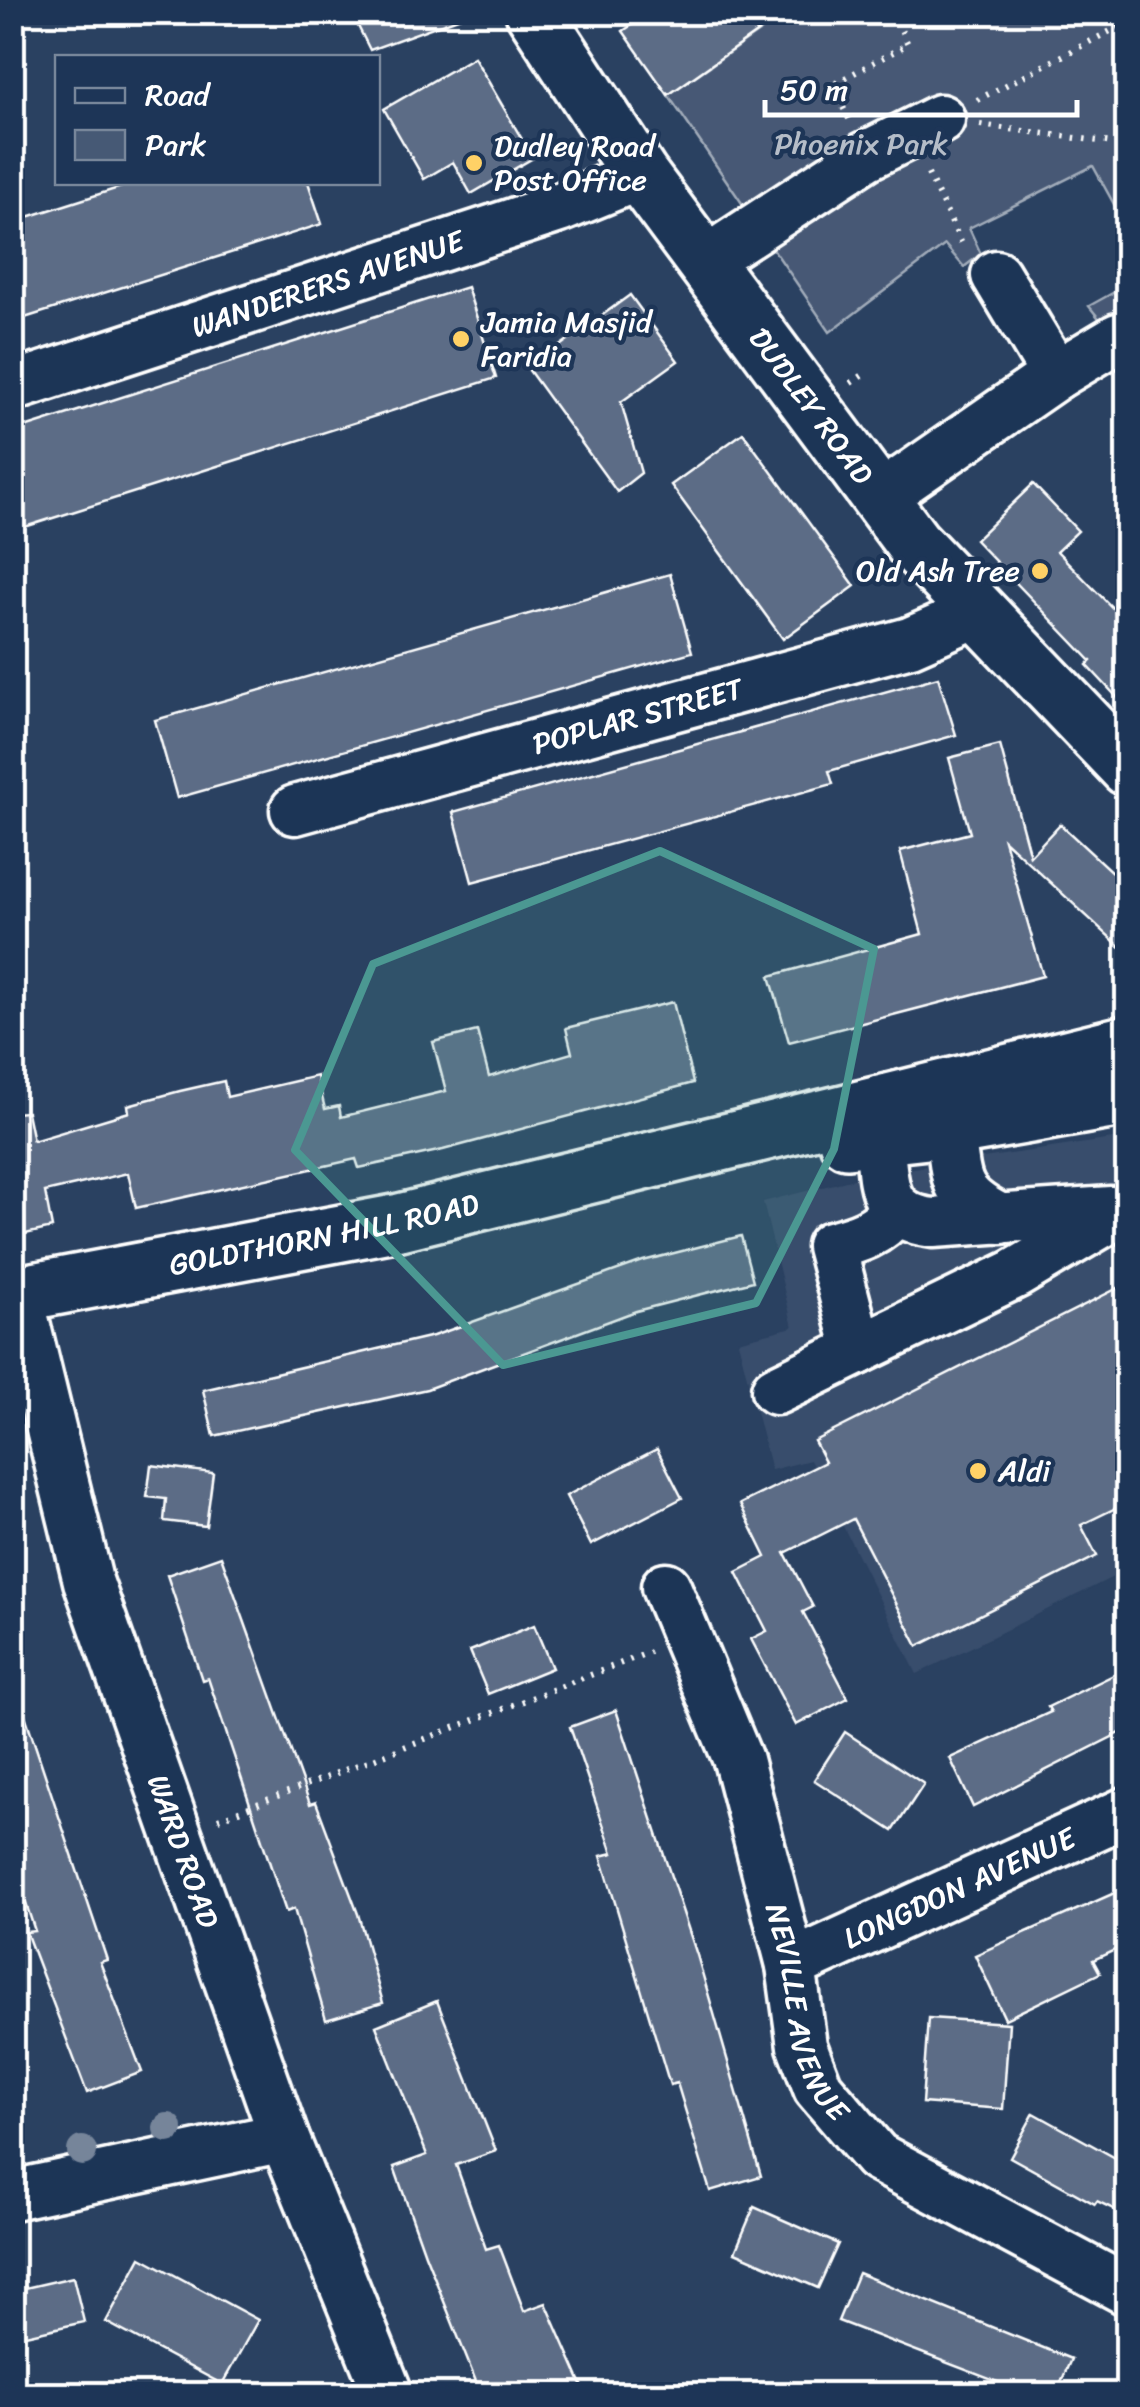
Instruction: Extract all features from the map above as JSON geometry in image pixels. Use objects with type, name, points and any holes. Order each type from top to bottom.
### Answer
[{"type":"main road","name":"DUDLEY ROAD","points":[[534,12],[640,175],[913,543],[1128,768]]},
{"type":"main road","name":"GOLDTHORN HILL ROAD","points":[[15,1295],[400,1222],[1128,1043]]},
{"type":"main road","name":"GOLDTHORN HILL ROAD","points":[[630,1164],[948,1128],[1128,1098]]},
{"type":"street","points":[[728,246],[866,156],[925,127]]},
{"type":"street","name":"WANDERERS AVENUE","points":[[12,387],[559,208],[640,175]]},
{"type":"street","points":[[982,264],[1056,375]]},
{"type":"street","points":[[880,496],[1056,375],[1118,338]]},
{"type":"street","name":"POPLAR STREET","points":[[295,810],[910,642],[976,613]]},
{"type":"street","points":[[814,1118],[840,1128],[926,1109],[937,1111],[948,1128],[960,1191],[975,1206],[1002,1219]]},
{"type":"street","points":[[879,1136],[887,1196],[895,1211],[910,1220],[933,1224],[1125,1209]]},
{"type":"street","points":[[776,1390],[1015,1274],[1125,1209]]},
{"type":"street","points":[[858,1350],[832,1246],[862,1238],[884,1226],[895,1211]]},
{"type":"street","name":"WARD ROAD","points":[[15,1295],[88,1581],[284,2137],[388,2394]]},
{"type":"street","name":"NEVILLE AVENUE","points":[[666,1586],[690,1636],[738,1760],[791,1965],[802,2046],[818,2088],[877,2157],[1128,2291]]},
{"type":"street","name":"LONGDON AVENUE","points":[[791,1965],[1128,1811]]},
{"type":"street","points":[[12,2195],[284,2137]]},
{"type":"path","points":[[866,156],[832,84],[908,44],[892,12]]},
{"type":"path","points":[[1106,12],[1109,32]]},
{"type":"path","points":[[925,127],[1128,22]]},
{"type":"path","points":[[925,127],[1128,145]]},
{"type":"path","points":[[925,127],[982,264]]},
{"type":"path","points":[[175,1835],[690,1636]]},
{"type":"highlighted area","points":[[660,851],[874,949],[834,1149],[756,1303],[503,1365],[295,1150],[373,964]]},
{"type":"shaded area","points":[[1127,1137],[1127,1570],[917,1674],[810,1460],[771,1470],[738,1341],[793,1327],[763,1202],[874,1174]]},
{"type":"green space","name":"Phoenix Park","points":[[786,13],[1127,13],[1127,228],[1093,166],[969,228],[981,254],[964,267],[945,245],[830,332],[668,95]]},
{"type":"green space","points":[[1127,285],[1127,353],[1089,306]]},
{"type":"building","points":[[351,12],[460,12],[461,17],[370,50]]},
{"type":"building","points":[[651,12],[786,12],[668,95],[623,31]]},
{"type":"building","points":[[474,57],[533,158],[471,194],[453,162],[424,179],[384,109]]},
{"type":"building","points":[[128,185],[309,185],[322,224],[12,322],[12,222]]},
{"type":"building","points":[[467,287],[496,378],[12,531],[12,432]]},
{"type":"building","points":[[630,295],[678,361],[621,402],[641,473],[617,492],[528,369]]},
{"type":"building","points":[[743,433],[855,586],[783,639],[671,485]]},
{"type":"building","name":"Old Ash Tree","points":[[1033,484],[1078,531],[1057,551],[1128,624],[1128,709],[1087,665],[1091,661],[975,540]]},
{"type":"building","points":[[670,574],[692,652],[177,798],[155,720]]},
{"type":"building","points":[[938,677],[956,735],[829,771],[833,784],[472,882],[453,812]]},
{"type":"building","points":[[1000,745],[1030,856],[1060,824],[1128,887],[1128,954],[1004,840],[1043,976],[789,1042],[770,976],[922,934],[900,851],[970,833],[949,758]]},
{"type":"building","points":[[673,1002],[693,1083],[443,1150],[359,1168],[356,1159],[136,1208],[128,1173],[45,1192],[52,1228],[12,1237],[12,1113],[27,1112],[33,1141],[129,1112],[128,1105],[180,1091],[224,1081],[227,1097],[317,1076],[325,1109],[339,1106],[341,1117],[446,1091],[433,1042],[477,1031],[489,1077],[572,1053],[566,1028]]},
{"type":"building","points":[[741,1236],[753,1281],[636,1311],[427,1389],[214,1436],[203,1390],[433,1336],[643,1261]]},
{"type":"building","name":"Aldi","points":[[1128,1283],[1128,1502],[1081,1525],[1097,1556],[918,1646],[853,1519],[785,1553],[813,1607],[803,1612],[848,1698],[796,1725],[751,1639],[767,1631],[737,1572],[766,1557],[740,1504],[825,1462],[814,1441]]},
{"type":"building","points":[[657,1449],[682,1498],[591,1545],[566,1496]]},
{"type":"building","points":[[151,1465],[213,1473],[206,1526],[164,1521],[166,1499],[147,1497]]},
{"type":"building","points":[[221,1556],[310,1804],[316,1802],[358,1914],[383,2003],[326,2020],[294,1909],[286,1912],[208,1678],[202,1680],[167,1575]]},
{"type":"building","points":[[534,1625],[552,1668],[488,1694],[470,1651]]},
{"type":"building","points":[[1128,1668],[1128,1729],[973,1807],[950,1758],[1051,1712],[1048,1707]]},
{"type":"building","points":[[19,1697],[107,1960],[100,1962],[142,2072],[87,2093],[26,1932],[35,1931],[12,1861],[12,1698]]},
{"type":"building","points":[[616,1710],[697,1955],[761,2176],[710,2191],[677,2083],[670,2085],[601,1856],[613,1853],[570,1727]]},
{"type":"building","points":[[845,1732],[924,1784],[893,1831],[814,1780]]},
{"type":"building","points":[[1128,1887],[1128,1944],[1093,1960],[1100,1973],[1005,2019],[975,1955]]},
{"type":"building","points":[[437,2001],[496,2151],[456,2165],[486,2249],[499,2245],[524,2311],[546,2303],[586,2394],[481,2394],[425,2254],[394,2167],[427,2155],[376,2026]]},
{"type":"building","points":[[928,2018],[1009,2023],[1003,2109],[922,2103]]},
{"type":"building","points":[[1034,2113],[1128,2165],[1128,2216],[1097,2201],[1095,2204],[1010,2157]]},
{"type":"building","points":[[754,2207],[838,2244],[818,2288],[735,2252]]},
{"type":"building","points":[[141,2257],[258,2320],[222,2384],[106,2322]]},
{"type":"building","points":[[858,2273],[1071,2359],[1056,2394],[1029,2394],[838,2321]]},
{"type":"building","points":[[73,2277],[84,2322],[12,2338],[12,2291]]},
{"type":"place","name":"Dudley Road Post Office","points":[[474,163]]},
{"type":"place","name":"Jamia Masjid Faridia","points":[[461,339]]},
{"type":"place","name":"Old Ash Tree","points":[[1040,571]]},
{"type":"place","name":"Aldi","points":[[978,1471]]}]
